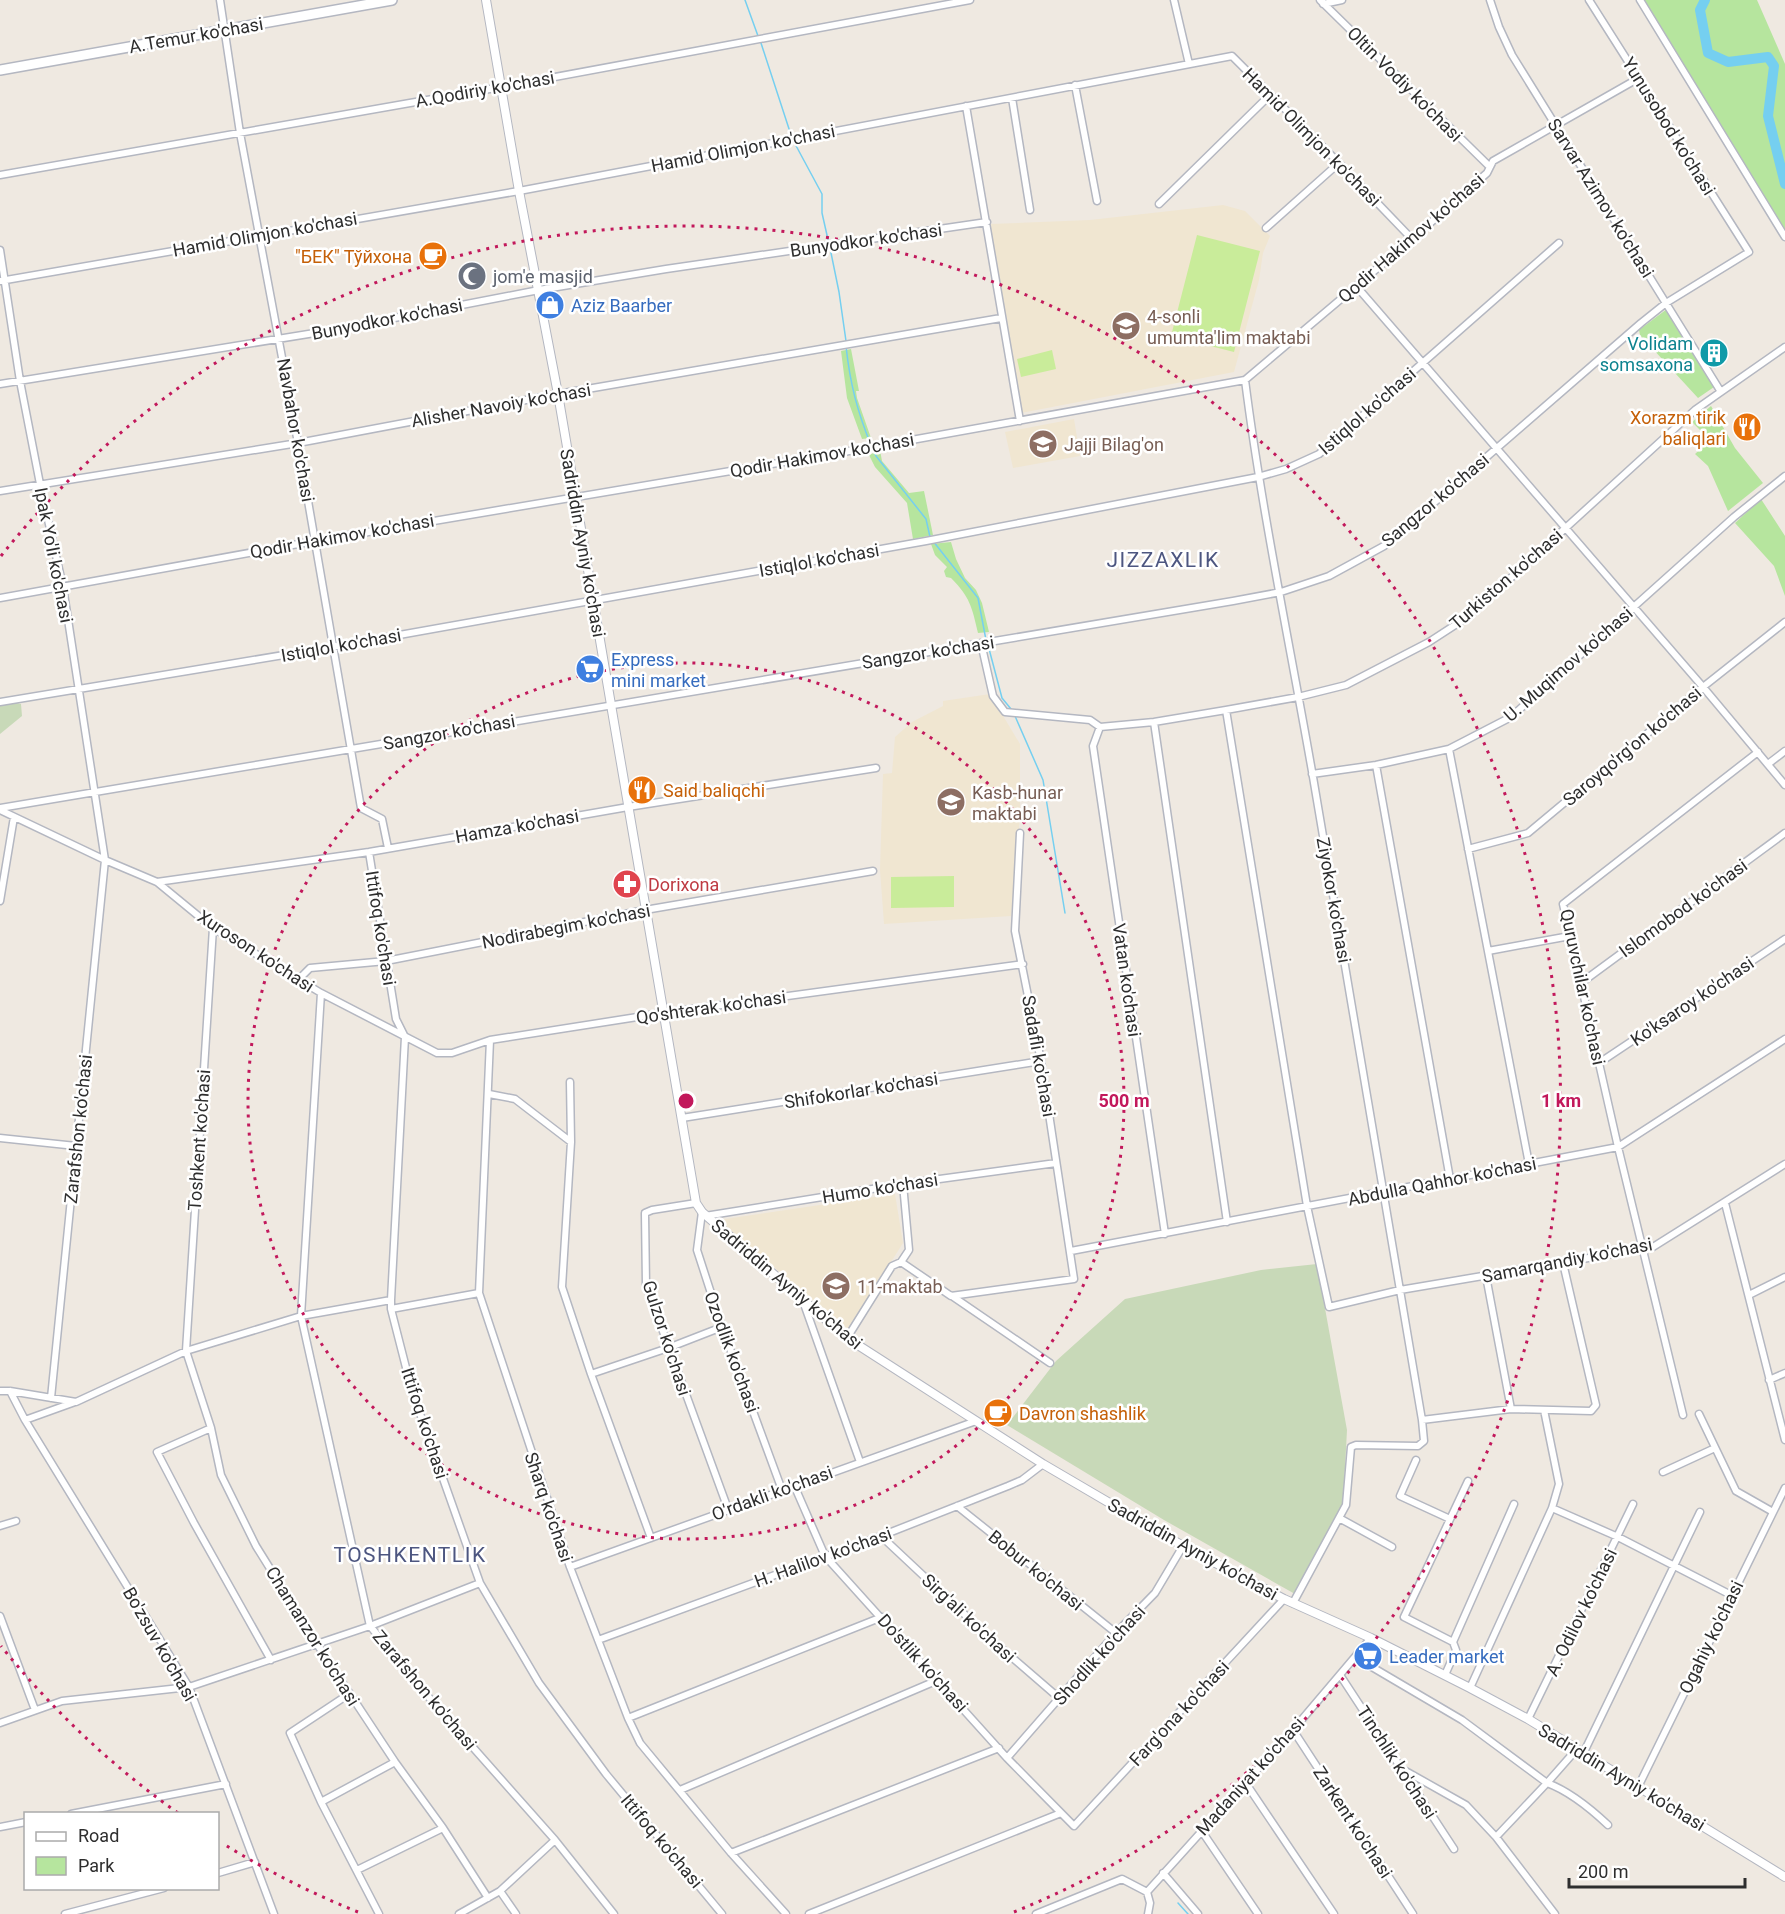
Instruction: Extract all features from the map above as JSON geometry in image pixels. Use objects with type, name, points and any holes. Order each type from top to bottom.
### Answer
[{"type":"main road","name":"A.Temur ko'chasi","points":[[0,70],[392,0]]},
{"type":"street","name":"Navbahor ko'chasi","points":[[220,0],[240,133],[298,443],[361,808],[382,819],[388,848]]},
{"type":"street","name":"Sadriddin Ayniy ko'chasi","points":[[486,0],[519,191],[558,394],[696,1203],[703,1214],[847,1338],[1043,1464],[1183,1546],[1284,1599],[1371,1638],[1445,1675],[1528,1719],[1785,1877]]},
{"type":"street","name":"A.Qodiriy ko'chasi","points":[[0,175],[501,87],[970,0]]},
{"type":"street","points":[[1174,0],[1189,64]]},
{"type":"street","points":[[1322,2],[1342,0]]},
{"type":"street","name":"Sarvar Azimov ko'chasi","points":[[1490,0],[1512,56],[1721,392]]},
{"type":"street","name":"Yunusobod ko'chasi","points":[[1590,0],[1749,252]]},
{"type":"street","points":[[1640,0],[1785,237]]},
{"type":"street","name":"Oltin Vodiy ko'chasi","points":[[1322,2],[1490,167]]},
{"type":"street","name":"Hamid Olimjon ko'chasi","points":[[2,280],[519,191],[1232,56],[1412,239]]},
{"type":"street","name":"Qodir Hakimov ko'chasi","points":[[0,597],[1245,380],[1487,173],[1493,161],[1639,78]]},
{"type":"street","points":[[1075,85],[1096,201]]},
{"type":"street","points":[[1159,204],[1270,95]]},
{"type":"street","points":[[1012,98],[1030,210]]},
{"type":"street","points":[[966,106],[1020,421]]},
{"type":"street","points":[[1266,228],[1339,163]]},
{"type":"street","name":"Bunyodkor ko'chasi","points":[[0,384],[279,339],[539,290],[666,269],[987,222]]},
{"type":"street","name":"Istiqlol ko'chasi","points":[[0,702],[332,647],[926,541],[1258,477],[1286,469],[1319,454],[1559,243]]},
{"type":"street","name":"Ipak Yo'li ko'chasi","points":[[0,250],[2,280],[20,381],[63,587],[105,860]]},
{"type":"street","name":"Sangzor ko'chasi","points":[[0,809],[1281,592],[1329,576],[1384,546],[1666,303],[1749,252]]},
{"type":"street","points":[[1357,286],[1785,785]]},
{"type":"street","name":"Alisher Navoiy ko'chasi","points":[[0,491],[298,443],[558,394],[1001,318]]},
{"type":"street","name":"Turkiston ko'chasi","points":[[981,643],[993,696],[1005,711],[1090,720],[1100,727],[1154,722],[1298,698],[1346,685],[1429,642],[1469,616],[1695,410],[1785,347]]},
{"type":"street","name":"Ziyokor ko'chasi","points":[[1245,380],[1258,477],[1281,592],[1422,1420]]},
{"type":"street","name":"U. Muqimov ko'chasi","points":[[1312,774],[1376,765],[1449,749],[1511,717],[1734,517],[1785,477]]},
{"type":"street","name":"Saroyqo'rg'on ko'chasi","points":[[1468,849],[1528,833],[1785,622]]},
{"type":"street","points":[[1226,710],[1307,1206]]},
{"type":"street","points":[[1154,722],[1227,1222]]},
{"type":"street","name":"Vatan ko'chasi","points":[[1100,727],[1093,746],[1165,1234]]},
{"type":"street","points":[[1449,749],[1529,1164]]},
{"type":"street","points":[[1768,764],[1785,751]]},
{"type":"street","name":"Quruvchilar ko'chasi","points":[[1683,1415],[1618,1147],[1563,904],[1758,752]]},
{"type":"street","points":[[1376,765],[1450,1179]]},
{"type":"street","name":"Hamza ko'chasi","points":[[157,882],[369,852],[628,807],[876,768]]},
{"type":"street","name":"Xuroson ko'chasi","points":[[0,809],[105,860],[157,882],[213,928],[321,993],[301,1316]]},
{"type":"street","points":[[0,901],[14,817]]},
{"type":"street","name":"Sadafli ko'chasi","points":[[951,1296],[1074,1279],[1041,1061],[1015,931],[1020,833]]},
{"type":"street","name":"Islomobod ko'chasi","points":[[1580,981],[1785,833]]},
{"type":"street","name":"Ittifoq ko'chasi","points":[[369,852],[396,1019],[405,1037],[390,1300],[412,1391],[480,1583],[539,1683],[606,1774],[722,1914]]},
{"type":"street","name":"Zarafshon ko'chasi","points":[[51,1398],[105,860]]},
{"type":"street","name":"Nodirabegim ko'chasi","points":[[298,980],[310,968],[386,961],[645,910],[873,871]]},
{"type":"street","name":"Toshkent ko'chasi","points":[[186,1351],[213,928]]},
{"type":"street","points":[[1488,951],[1570,936]]},
{"type":"street","name":"Ko'ksaroy ko'chasi","points":[[1599,1063],[1785,939]]},
{"type":"street","name":"Qo'shterak ko'chasi","points":[[321,993],[437,1053],[452,1053],[490,1040],[663,1013],[1023,964]]},
{"type":"street","name":"Abdulla Qahhor ko'chasi","points":[[1071,1251],[1618,1147],[1785,1039]]},
{"type":"street","name":"Sharq ko'chasi","points":[[490,1040],[478,1293],[570,1567],[628,1719],[640,1743],[731,1853],[786,1914]]},
{"type":"street","name":"Shifokorlar ko'chasi","points":[[682,1118],[1041,1061]]},
{"type":"street","points":[[570,1082],[571,1142],[562,1287],[651,1539]]},
{"type":"street","points":[[489,1094],[515,1099],[571,1142]]},
{"type":"street","points":[[0,1138],[76,1146]]},
{"type":"street","name":"Humo ko'chasi","points":[[703,1214],[1056,1163]]},
{"type":"street","name":"Samarqandiy ko'chasi","points":[[1307,1206],[1329,1307],[1400,1290],[1653,1247],[1785,1164]]},
{"type":"street","points":[[847,1338],[892,1266],[901,1262],[909,1250],[903,1184]]},
{"type":"street","name":"Gulzor ko'chasi","points":[[696,1203],[647,1211],[645,1214],[646,1285],[728,1509]]},
{"type":"street","points":[[1725,1203],[1785,1440]]},
{"type":"street","name":"Ozodlik ko'chasi","points":[[703,1214],[697,1250],[722,1327],[782,1490]]},
{"type":"street","points":[[901,1262],[1050,1363]]},
{"type":"street","points":[[1293,1603],[1346,1505],[1351,1447],[1356,1445],[1418,1446],[1424,1441],[1422,1420],[1511,1409],[1591,1411],[1596,1404],[1563,1263]]},
{"type":"street","points":[[1486,1276],[1511,1409]]},
{"type":"street","points":[[1749,1295],[1785,1277]]},
{"type":"street","points":[[391,1310],[478,1293]]},
{"type":"street","points":[[803,1299],[860,1462]]},
{"type":"street","points":[[25,1420],[76,1402],[186,1351],[301,1316],[390,1300]]},
{"type":"street","name":"Zarafshon ko'chasi","points":[[301,1316],[370,1626],[431,1700],[555,1840],[614,1914]]},
{"type":"street","points":[[591,1374],[722,1327]]},
{"type":"street","name":"Chamanzor ko'chasi","points":[[186,1351],[210,1428],[221,1475],[256,1546],[349,1694],[489,1898]]},
{"type":"street","points":[[1769,1380],[1785,1373]]},
{"type":"street","points":[[0,1391],[76,1402]]},
{"type":"street","name":"Bo'zsuv ko'chasi","points":[[10,1391],[25,1420],[189,1688],[274,1914]]},
{"type":"street","points":[[1470,1688],[1552,1508],[1558,1484],[1544,1410]]},
{"type":"street","points":[[1699,1414],[1736,1491],[1773,1512]]},
{"type":"street","name":"O'rdakli ko'chasi","points":[[570,1567],[976,1421]]},
{"type":"street","points":[[210,1428],[157,1452],[194,1524],[271,1660]]},
{"type":"street","points":[[1663,1472],[1715,1448]]},
{"type":"street","points":[[1416,1460],[1400,1496],[1450,1519]]},
{"type":"street","name":"H. Halilov ko'chasi","points":[[598,1640],[957,1506],[1022,1480],[1043,1464]]},
{"type":"street","points":[[1445,1675],[1456,1650],[1453,1642],[1404,1617],[1468,1481]]},
{"type":"street","name":"Do'stlik ko'chasi","points":[[794,1485],[825,1556],[1007,1758],[1074,1826]]},
{"type":"street","name":"Ogahiy ko'chasi","points":[[1638,1787],[1785,1488]]},
{"type":"street","points":[[1453,1642],[1514,1504]]},
{"type":"street","name":"A. Odilov ko'chasi","points":[[1528,1719],[1634,1504]]},
{"type":"street","name":"Bobur ko'chasi","points":[[957,1506],[1116,1633]]},
{"type":"street","points":[[1552,1508],[1618,1537],[1731,1595]]},
{"type":"street","points":[[1496,1837],[1580,1752],[1700,1512]]},
{"type":"street","points":[[1339,1518],[1392,1547]]},
{"type":"street","points":[[0,1527],[16,1521]]},
{"type":"street","name":"Sirg'ali ko'chasi","points":[[881,1536],[993,1641],[1059,1698]]},
{"type":"street","name":"Shodlik ko'chasi","points":[[1007,1758],[1116,1633],[1155,1593],[1183,1546]]},
{"type":"street","points":[[0,1723],[62,1701],[189,1688],[370,1626],[480,1583]]},
{"type":"street","name":"Farg'ona ko'chasi","points":[[1074,1826],[1284,1599]]},
{"type":"street","points":[[0,1616],[35,1710]]},
{"type":"street","points":[[628,1719],[882,1617]]},
{"type":"street","name":"Madaniyat ko'chasi","points":[[1147,1892],[1293,1730],[1371,1638]]},
{"type":"street","points":[[1355,1657],[1462,1720],[1608,1825]]},
{"type":"street","name":"Tinchlik ko'chasi","points":[[1340,1675],[1454,1850]]},
{"type":"street","points":[[680,1790],[938,1680]]},
{"type":"street","points":[[349,1694],[290,1733],[321,1802],[379,1914]]},
{"type":"street","name":"Zarkent ko'chasi","points":[[1293,1730],[1413,1914]]},
{"type":"street","points":[[731,1853],[999,1748]]},
{"type":"street","points":[[321,1802],[395,1762]]},
{"type":"street","points":[[1402,1769],[1466,1805],[1496,1837],[1555,1914]]},
{"type":"street","points":[[1245,1782],[1334,1914]]},
{"type":"street","points":[[81,1812],[226,1784]]},
{"type":"street","points":[[809,1914],[1061,1813]]},
{"type":"street","points":[[0,1827],[24,1822]]},
{"type":"street","points":[[357,1870],[443,1828]]},
{"type":"street","points":[[1201,1830],[1258,1914]]},
{"type":"street","points":[[459,1914],[500,1891],[555,1840]]},
{"type":"street","points":[[219,1873],[255,1862]]},
{"type":"street","points":[[1163,1873],[1198,1914]]},
{"type":"street","points":[[1036,1914],[1051,1911],[1122,1879],[1147,1892],[1150,1903],[1148,1914]]},
{"type":"street","points":[[65,1914],[156,1890]]},
{"type":"street","points":[[500,1891],[516,1914]]},
{"type":"shaded area","name":"4-sonli umumta'lim maktabi","points":[[1223,205],[1245,211],[1270,236],[1263,253],[1259,280],[1234,372],[1021,413],[990,224],[1090,220]]},
{"type":"shaded area","name":"Jajji Bilag'on","points":[[1074,419],[1080,456],[1013,468],[1005,432]]},
{"type":"shaded area","name":"Kasb-hunar maktabi","points":[[990,694],[1020,744],[1020,817],[1011,916],[884,924],[880,870],[883,774],[892,773],[895,737],[912,722],[943,706],[943,701]]},
{"type":"shaded area","name":"11-maktab","points":[[895,1194],[903,1243],[848,1330],[718,1220]]},
{"type":"green space","points":[[1644,0],[1757,0],[1785,64],[1785,231]]},
{"type":"green space","points":[[1197,235],[1260,251],[1234,352],[1171,336]]},
{"type":"green space","points":[[1667,309],[1714,387],[1698,398],[1640,335],[1639,330]]},
{"type":"green space","points":[[851,349],[859,391],[856,391],[857,398],[871,438],[862,439],[847,398],[841,351]]},
{"type":"green space","points":[[1052,350],[1056,369],[1021,377],[1017,359]]},
{"type":"green space","points":[[1711,406],[1735,448],[1763,483],[1728,511],[1708,466],[1695,454],[1710,440],[1692,422]]},
{"type":"green space","points":[[880,450],[882,461],[909,493],[924,491],[933,535],[913,539],[907,503],[875,467],[869,455]]},
{"type":"green space","points":[[1761,499],[1785,536],[1785,596],[1774,566],[1735,523]]},
{"type":"green space","points":[[951,542],[965,578],[976,590],[982,603],[989,632],[978,633],[972,609],[966,597],[951,578],[946,577],[944,571],[947,567],[935,555],[931,544]]},
{"type":"green space","points":[[12,702],[21,704],[22,716],[0,734],[0,704]]},
{"type":"green space","points":[[954,876],[954,907],[891,908],[891,877]]},
{"type":"green space","points":[[1317,1264],[1347,1430],[1343,1506],[1295,1594],[1164,1520],[1007,1425],[1056,1361],[1125,1299],[1261,1270]]},
{"type":"waterway","points":[[745,0],[758,36]]},
{"type":"waterway","points":[[1705,0],[1700,10],[1708,53],[1728,62],[1768,57],[1774,66],[1768,116],[1785,184]]},
{"type":"waterway","points":[[760,40],[792,138]]},
{"type":"waterway","points":[[794,142],[822,194],[822,213],[829,244]]},
{"type":"waterway","points":[[830,248],[846,341]]},
{"type":"waterway","points":[[846,346],[855,397],[871,445]]},
{"type":"waterway","points":[[873,450],[926,519],[930,537]]},
{"type":"waterway","points":[[933,541],[978,598],[986,640]]},
{"type":"waterway","points":[[988,645],[1002,698],[1011,709]]},
{"type":"waterway","points":[[1015,716],[1043,780],[1065,913]]},
{"type":"waterway","points":[[1178,1903],[1188,1914]]},
{"type":"place","name":"\"БЕК\" Тўйхона","points":[[433,256]]},
{"type":"place","name":"jom'e masjid","points":[[472,276]]},
{"type":"place","name":"Aziz Baarber","points":[[550,305]]},
{"type":"place","name":"4-sonli umumta'lim maktabi","points":[[1126,326]]},
{"type":"place","name":"Volidam somsaxona","points":[[1714,353]]},
{"type":"place","name":"Xorazm tirik baliqlari","points":[[1747,427]]},
{"type":"place","name":"Jajji Bilag'on","points":[[1043,444]]},
{"type":"place","name":"Express mini market","points":[[590,669]]},
{"type":"place","name":"Said baliqchi","points":[[642,790]]},
{"type":"place","name":"Kasb-hunar maktabi","points":[[951,802]]},
{"type":"place","name":"Dorixona","points":[[627,884]]},
{"type":"place","name":"11-maktab","points":[[836,1286]]},
{"type":"place","name":"Davron shashlik","points":[[998,1413]]},
{"type":"place","name":"Leader market","points":[[1368,1656]]},
{"type":"district","name":"JIZZAXLIK","points":[[1163,560]]},
{"type":"district","name":"TOSHKENTLIK","points":[[410,1555]]}]
